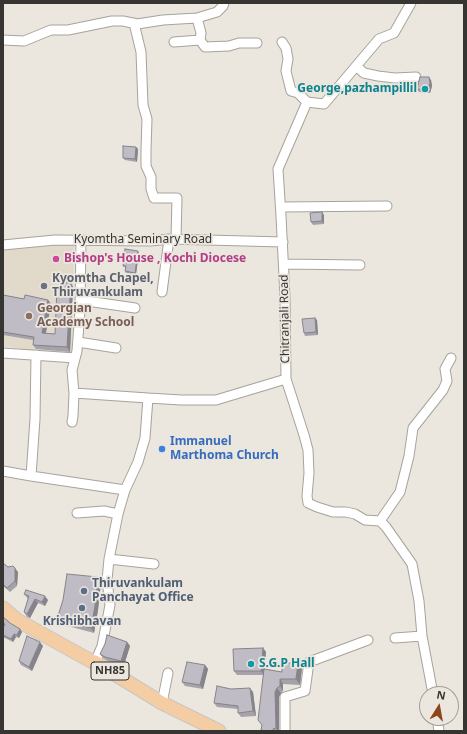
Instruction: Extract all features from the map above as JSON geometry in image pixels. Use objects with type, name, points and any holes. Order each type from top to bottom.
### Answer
[{"type":"highway","name":"NH85","points":[[3,608],[17,620],[95,662],[162,703],[219,731]]},
{"type":"street","points":[[3,40],[24,41],[51,30],[68,30],[112,21],[123,20],[134,23],[197,18],[216,12],[223,6],[224,3]]},
{"type":"street","points":[[282,42],[286,48],[288,59],[286,71],[292,92],[298,93],[306,102],[324,104],[379,39],[394,33],[411,3]]},
{"type":"street","points":[[197,18],[201,33],[200,40],[204,47],[229,46],[239,43],[257,43]]},
{"type":"street","points":[[134,23],[141,52],[143,105],[147,120],[146,166],[151,177],[151,189],[154,198],[177,198],[172,239],[162,292]]},
{"type":"street","points":[[174,42],[200,40]]},
{"type":"street","points":[[356,66],[364,73],[378,76],[395,78],[416,77]]},
{"type":"street","name":"Chitranjali Road","points":[[74,393],[181,400],[216,400],[286,379],[284,264],[278,169],[306,102]]},
{"type":"street","points":[[281,207],[387,206]]},
{"type":"street","name":"Kyomtha Seminary Road","points":[[3,245],[55,240],[151,241],[172,239],[283,242]]},
{"type":"street","points":[[72,422],[74,393],[72,370],[78,342],[81,240]]},
{"type":"street","points":[[284,264],[360,266]]},
{"type":"street","points":[[80,300],[135,308]]},
{"type":"street","points":[[78,342],[116,348]]},
{"type":"street","points":[[3,353],[75,358]]},
{"type":"street","points":[[31,476],[35,419],[36,355]]},
{"type":"street","points":[[380,521],[400,492],[409,456],[413,428],[443,390],[447,381],[445,369],[451,358]]},
{"type":"street","points":[[286,379],[308,450],[308,503],[317,508],[333,512],[355,514],[365,520],[380,521],[386,527],[412,564],[419,600],[422,636],[431,686]]},
{"type":"street","points":[[95,662],[102,646],[110,605],[107,580],[109,559],[118,514],[125,490],[138,462],[145,438],[148,398]]},
{"type":"street","points":[[3,471],[125,490]]},
{"type":"street","points":[[77,513],[104,511],[118,514]]},
{"type":"street","points":[[109,559],[154,564]]},
{"type":"street","points":[[395,638],[422,636]]},
{"type":"street","points":[[285,731],[285,697],[305,691],[309,662],[368,640]]},
{"type":"street","points":[[162,703],[168,673]]},
{"type":"shaded area","points":[[74,244],[72,356],[3,346],[3,248]]},
{"type":"building","name":"George,pazhampillil","points":[[420,77],[429,77],[430,83],[428,90],[417,89]]},
{"type":"building","points":[[123,146],[136,147],[135,159],[123,158]]},
{"type":"building","points":[[322,212],[322,221],[311,222],[310,213]]},
{"type":"building","points":[[125,249],[138,251],[135,273],[125,271],[126,266],[123,266]]},
{"type":"building","points":[[61,282],[71,283],[67,347],[33,345],[34,337],[3,332],[3,295],[24,299],[25,295],[48,300],[42,333],[55,334],[57,288],[61,289]]},
{"type":"building","points":[[315,318],[316,332],[304,333],[302,319]]},
{"type":"building","points":[[3,563],[8,567],[13,566],[15,568],[15,581],[7,588],[3,584]]},
{"type":"building","points":[[67,574],[98,577],[91,628],[57,619],[63,600]]},
{"type":"building","points":[[26,590],[45,596],[42,602],[35,599],[27,614],[24,612],[29,596],[24,594]]},
{"type":"building","points":[[3,617],[20,629],[17,635],[14,634],[11,639],[3,635],[3,628],[5,624],[3,623]]},
{"type":"building","points":[[107,635],[127,642],[121,661],[105,657],[100,654],[105,644]]},
{"type":"building","points":[[27,636],[40,642],[29,667],[19,661]]},
{"type":"building","name":"S.G.P Hall","points":[[263,648],[261,671],[234,671],[233,649]]},
{"type":"building","points":[[187,662],[205,665],[200,685],[182,682]]},
{"type":"building","points":[[282,663],[298,663],[296,679],[280,679],[280,686],[275,692],[276,728],[273,729],[273,731],[261,730],[262,725],[258,720],[264,669],[282,672]]},
{"type":"building","points":[[217,686],[231,689],[250,688],[253,711],[238,713],[238,706],[214,703]]},
{"type":"place","name":"George,pazhampillil","points":[[425,89]]},
{"type":"place","name":"Bishop's House , Kochi Diocese","points":[[56,259]]},
{"type":"place","name":"Kyomtha Chapel, Thiruvankulam","points":[[44,286]]},
{"type":"place","name":"Georgian Academy School","points":[[29,316]]},
{"type":"place","name":"Immanuel Marthoma Church","points":[[162,449]]},
{"type":"place","name":"Thiruvankulam Panchayat Office","points":[[84,591]]},
{"type":"place","name":"Krishibhavan","points":[[82,608]]},
{"type":"place","name":"S.G.P Hall","points":[[251,664]]}]
